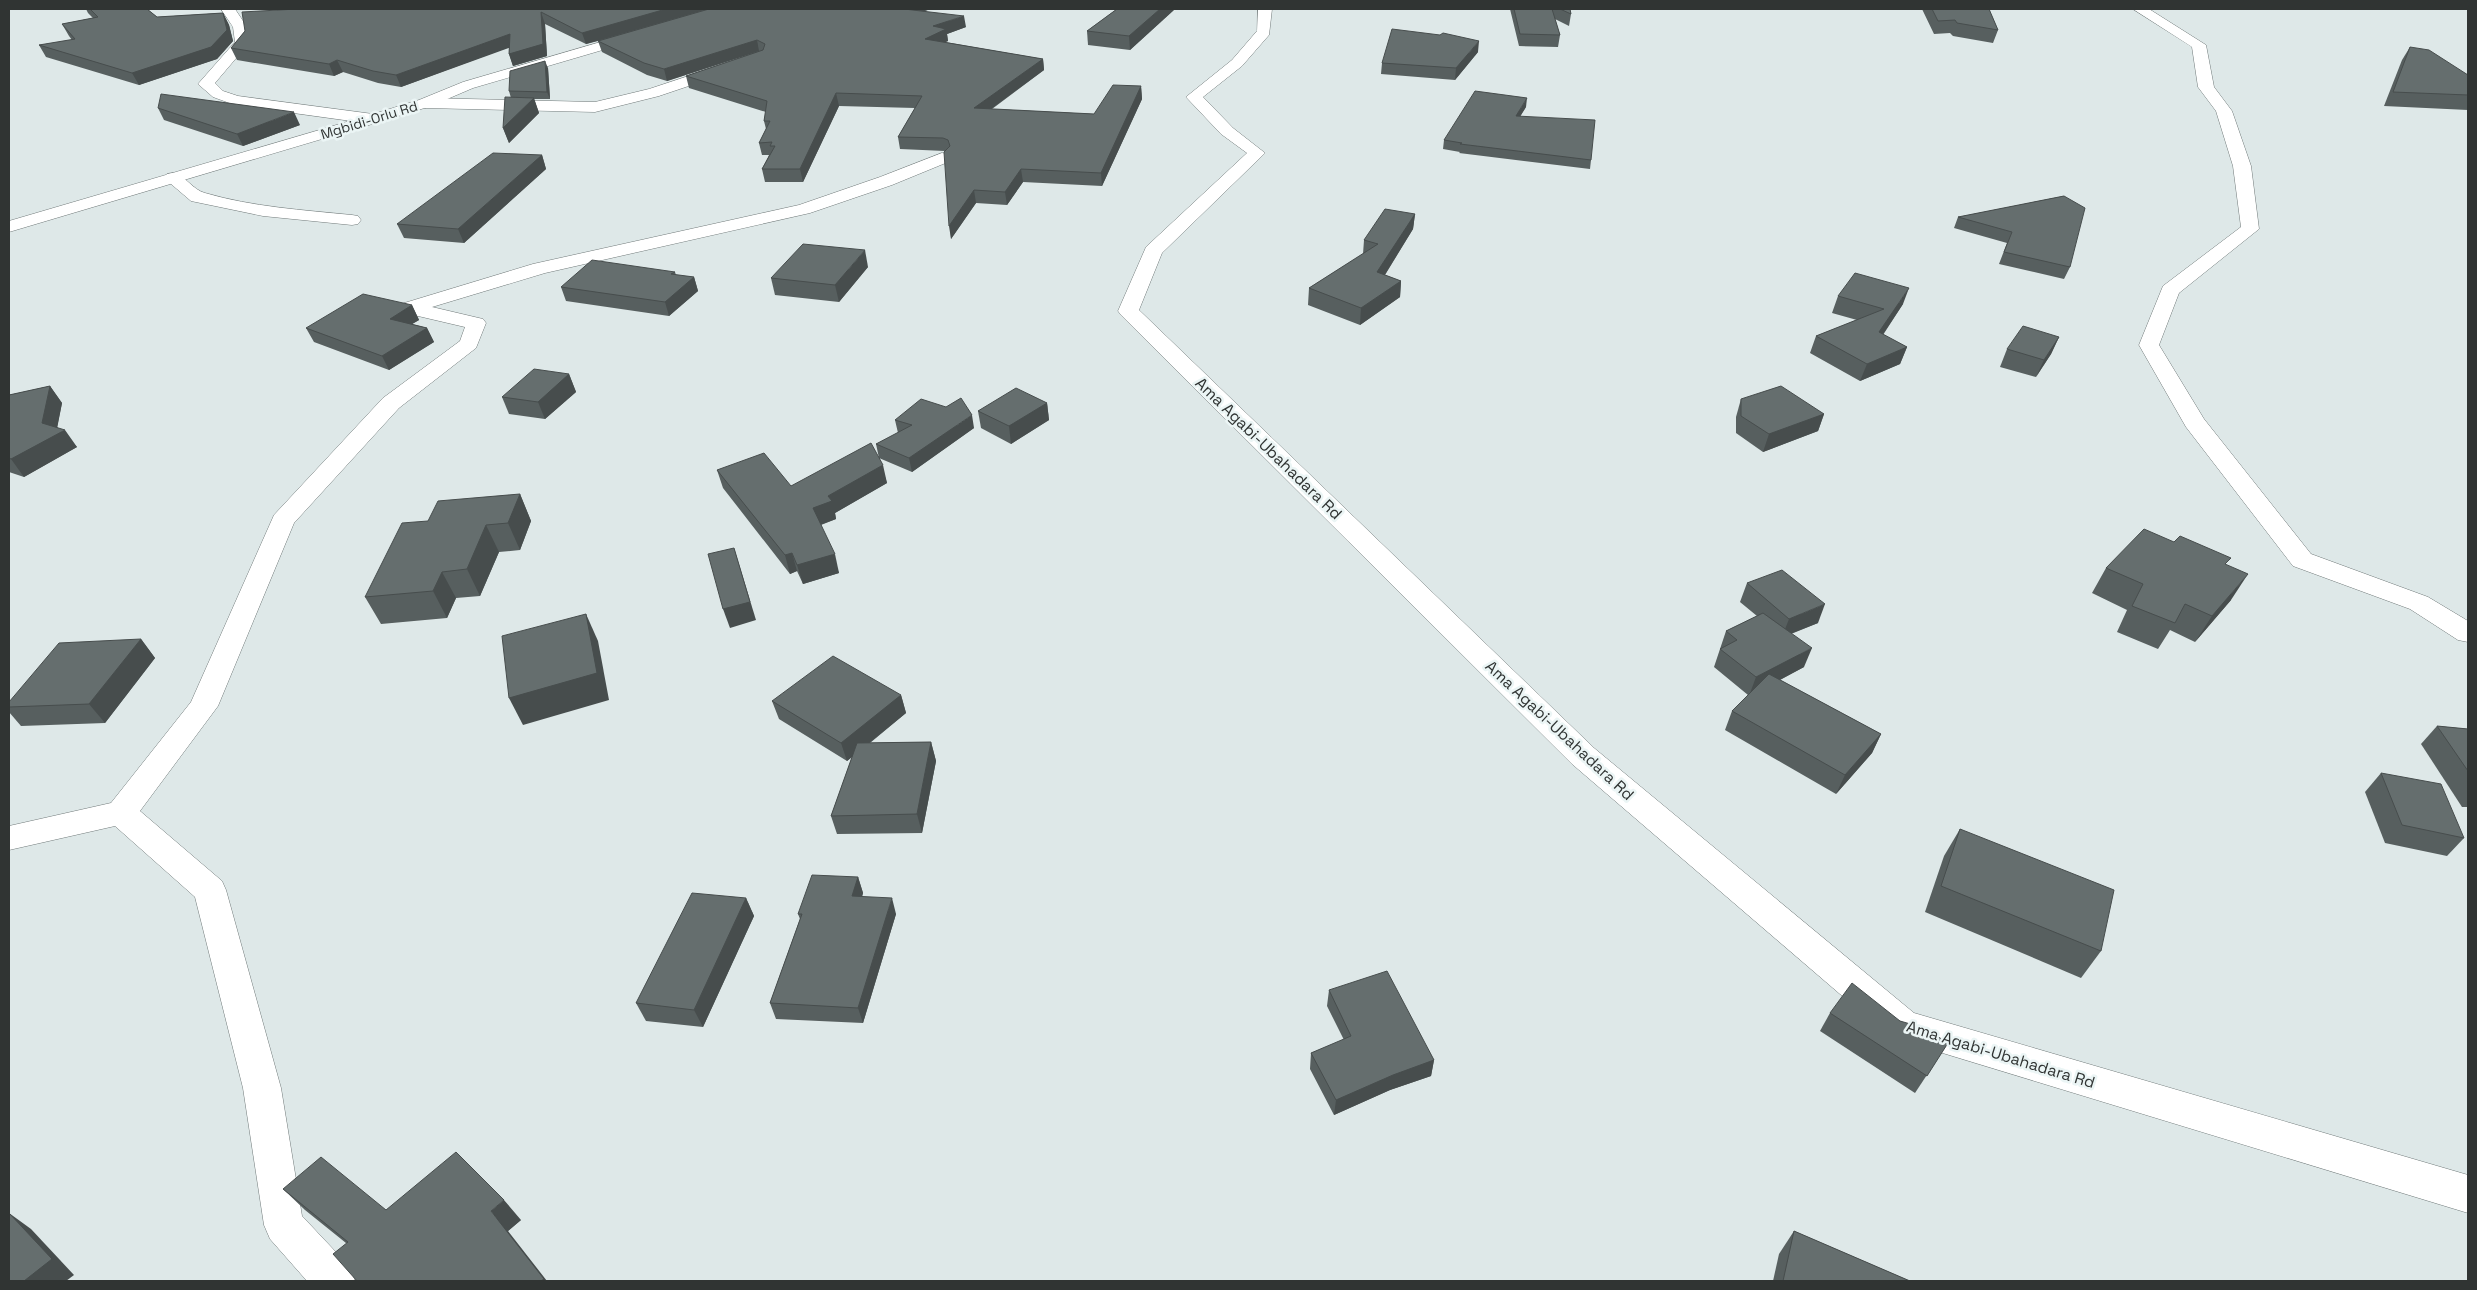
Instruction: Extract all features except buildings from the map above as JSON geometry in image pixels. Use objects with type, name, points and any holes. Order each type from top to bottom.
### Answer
[{"type":"street","points":[[228,9],[240,26],[242,43],[206,84],[218,94],[235,100],[373,119]]},
{"type":"street","name":"Ama Agabi-Ubahadara Rd","points":[[1265,9],[1264,32],[1237,63],[1194,97],[1227,131],[1257,153],[1153,251],[1128,311],[1135,318],[1583,756],[1903,1026],[2468,1194]]},
{"type":"street","points":[[2140,9],[2199,46],[2206,87],[2224,111],[2242,166],[2250,229],[2170,290],[2149,345],[2194,422],[2302,560],[2419,603],[2468,633]]},
{"type":"street","name":"Mgbidi-Orlu Rd","points":[[9,227],[373,119],[424,103],[468,85],[653,31]]},
{"type":"street","points":[[424,103],[595,107],[654,93],[732,66]]},
{"type":"street","points":[[9,838],[121,813],[204,706],[283,520],[391,403],[469,344],[476,323],[408,308],[540,268],[804,209],[886,182],[942,158]]},
{"type":"street","points":[[173,178],[196,197],[263,210],[352,220]]},
{"type":"street","points":[[121,813],[210,890],[262,1088],[284,1226],[334,1281]]}]
